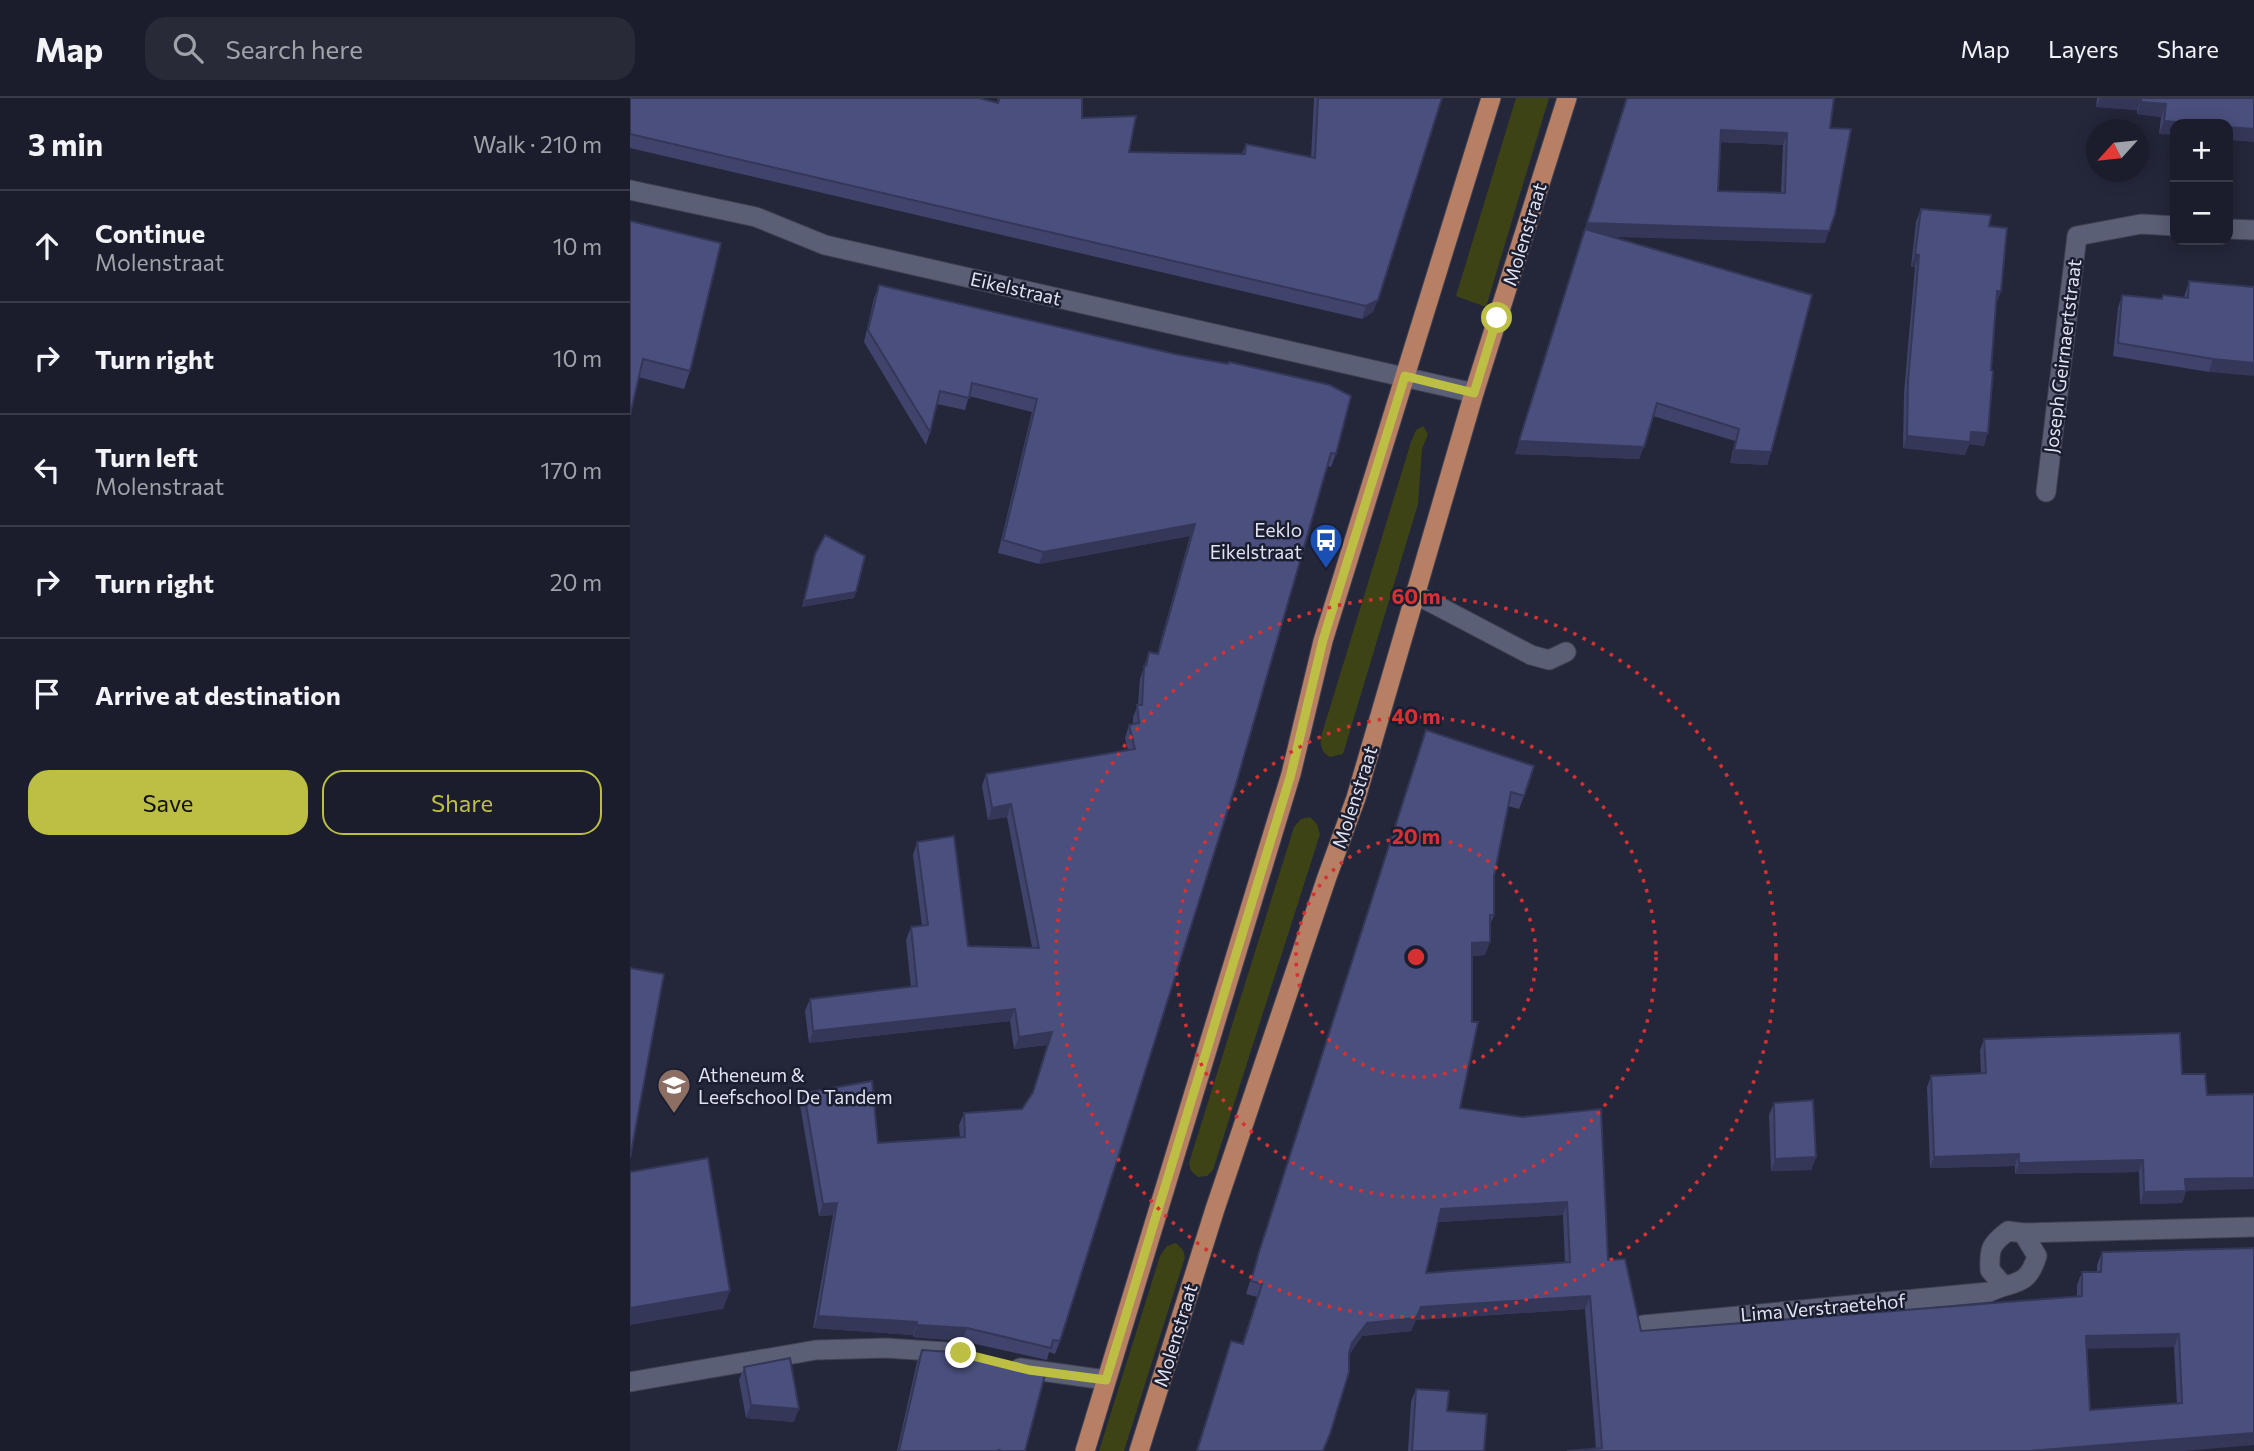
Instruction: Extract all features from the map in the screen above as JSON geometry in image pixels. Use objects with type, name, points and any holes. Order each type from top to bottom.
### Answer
[{"type":"main road","points":[[1085,1451],[1291,774],[1323,640],[1491,98]]},
{"type":"main road","name":"Molenstraat","points":[[1139,1451],[1219,1196],[1356,798],[1474,393],[1567,98]]},
{"type":"street","name":"Eikelstraat","points":[[630,190],[757,217],[825,245],[1474,393]]},
{"type":"street","name":"Joseph Geirnaertstraat","points":[[2046,492],[2077,236],[2141,224],[2170,226]]},
{"type":"street","points":[[2233,229],[2254,230]]},
{"type":"street","points":[[1415,594],[1531,655],[1549,660],[1566,652]]},
{"type":"street","points":[[2003,1285],[1990,1270],[1990,1255],[1994,1241],[2008,1231],[2023,1233],[2254,1227]]},
{"type":"street","name":"Lima Verstraetehof","points":[[1643,1325],[1989,1292],[2003,1285],[2021,1283],[2032,1271],[2037,1256],[2023,1233]]},
{"type":"street","points":[[630,1382],[816,1350],[886,1348],[961,1353]]},
{"type":"street","points":[[1006,1364],[1029,1370],[1106,1380]]},
{"type":"green space","points":[[1516,98],[1549,98],[1486,307],[1456,296]]},
{"type":"green space","points":[[1423,426],[1428,434],[1422,449],[1418,504],[1343,754],[1330,757],[1322,749],[1321,737],[1411,442],[1416,430]]},
{"type":"green space","points":[[1310,817],[1317,824],[1320,834],[1213,1170],[1207,1176],[1198,1177],[1191,1171],[1189,1163],[1294,827],[1301,819]]},
{"type":"green space","points":[[1176,1243],[1183,1250],[1185,1257],[1124,1451],[1099,1451],[1160,1256],[1167,1246]]},
{"type":"building","points":[[630,98],[979,98],[998,103],[1000,98],[1082,98],[1082,118],[1136,116],[1129,152],[1245,154],[1246,144],[1315,158],[1318,98],[1442,98],[1378,300],[1366,306],[630,134]]},
{"type":"building","points":[[1627,98],[1834,98],[1830,128],[1851,129],[1835,214],[1829,231],[1587,223]],"holes":[[[1721,130],[1787,133],[1785,193],[1718,191]]]},
{"type":"building","points":[[2141,98],[2254,98],[2254,129],[2233,127],[2233,119],[2164,121],[2166,104],[2141,102]]},
{"type":"building","points":[[1921,209],[1991,215],[1989,226],[2007,228],[2001,291],[1997,291],[1988,433],[1971,432],[1970,442],[1907,436],[1908,381],[1919,255],[1915,254]]},
{"type":"building","points":[[630,221],[721,243],[690,371],[643,359],[630,415]]},
{"type":"building","points":[[1585,229],[1812,295],[1771,452],[1734,450],[1739,429],[1657,403],[1644,447],[1519,441]]},
{"type":"building","points":[[2189,281],[2254,287],[2254,363],[2118,343],[2122,295],[2162,299],[2163,295],[2188,298]]},
{"type":"building","points":[[879,285],[1175,354],[1228,364],[1229,362],[1330,385],[1351,396],[1336,454],[1331,453],[1236,784],[1060,1341],[1053,1340],[1051,1348],[967,1328],[818,1316],[837,1203],[823,1204],[804,1093],[872,1081],[878,1143],[965,1137],[964,1113],[1022,1109],[1033,1092],[1052,1032],[1019,1037],[1015,1009],[813,1031],[810,999],[917,986],[911,927],[928,925],[917,842],[954,836],[968,946],[1039,948],[1011,804],[992,808],[986,774],[1135,749],[1129,725],[1139,723],[1137,705],[1142,705],[1144,666],[1149,652],[1158,654],[1195,524],[1043,552],[1003,540],[1037,399],[972,383],[969,398],[940,391],[930,432],[868,330]]},
{"type":"building","points":[[825,535],[865,556],[856,592],[804,601],[815,554]]},
{"type":"building","points":[[1426,730],[1534,766],[1524,796],[1511,792],[1494,876],[1494,915],[1490,915],[1490,942],[1472,943],[1472,1022],[1478,1022],[1460,1108],[1522,1117],[1601,1109],[1608,1260],[1625,1259],[1641,1331],[2082,1296],[2082,1272],[2101,1272],[2102,1252],[2254,1248],[2254,1433],[2030,1451],[1567,1451],[1602,1448],[1590,1296],[1421,1307],[1416,1318],[1367,1323],[1352,1343],[1349,1372],[1323,1451],[1197,1451],[1231,1341],[1243,1344],[1262,1284],[1251,1281]],"holes":[[[1567,1202],[1570,1262],[1426,1273],[1441,1209]],[[2179,1334],[2182,1403],[2090,1410],[2086,1336]]]},
{"type":"building","points":[[630,968],[664,974],[630,1158]]},
{"type":"building","points":[[2180,1033],[2182,1074],[2205,1074],[2207,1095],[2254,1094],[2254,1178],[2185,1179],[2186,1191],[2144,1192],[2143,1160],[2019,1163],[2019,1154],[1934,1157],[1931,1076],[1986,1073],[1984,1039]]},
{"type":"building","points":[[1813,1100],[1816,1157],[1775,1159],[1774,1103]]},
{"type":"building","points":[[708,1158],[730,1291],[630,1308],[630,1172]]},
{"type":"building","points":[[922,1350],[964,1353],[1046,1371],[1025,1451],[899,1451]]},
{"type":"building","points":[[790,1358],[799,1409],[751,1405],[744,1367]]},
{"type":"building","points":[[1416,1389],[1449,1391],[1447,1411],[1487,1414],[1484,1451],[1412,1451]]},
{"type":"place","name":"Eeklo Eikelstraat","points":[[1326,570]]},
{"type":"place","name":"Atheneum & Leefschool De Tandem","points":[[674,1115]]},
{"type":"route","points":[[961,1353],[1029,1370],[1106,1380],[1291,774],[1323,640],[1405,376],[1474,393],[1497,318]]}]
